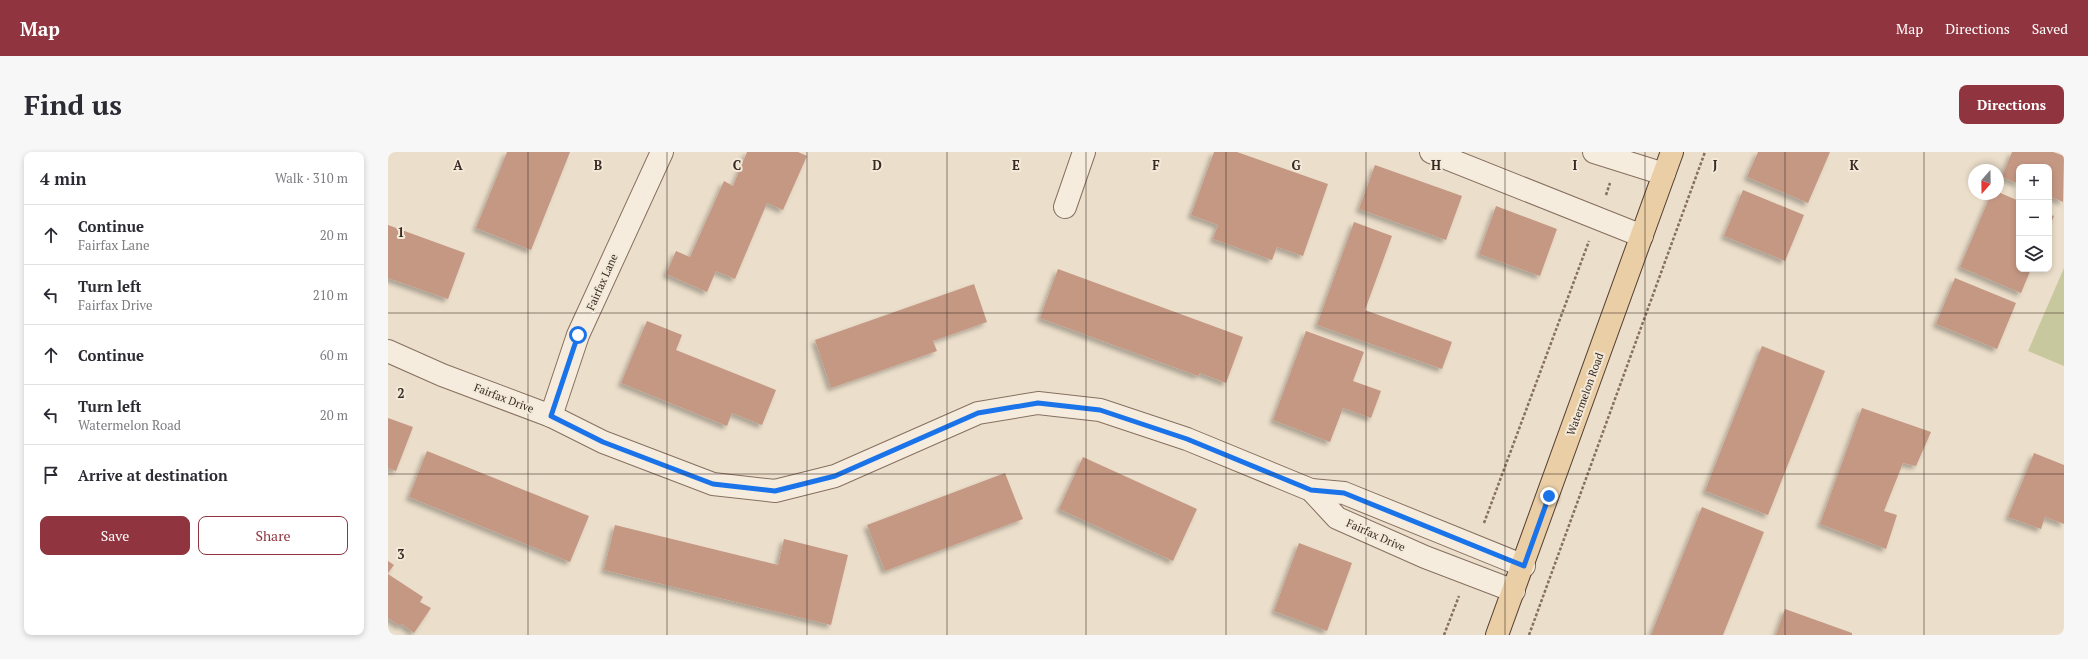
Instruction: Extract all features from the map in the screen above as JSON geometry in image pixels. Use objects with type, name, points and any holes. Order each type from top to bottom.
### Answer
[{"type":"main road","name":"Watermelon Road","points":[[1498,635],[1672,152]]},
{"type":"street","name":"Fairfax Lane","points":[[551,416],[578,335],[662,152]]},
{"type":"street","points":[[1064,207],[1084,152]]},
{"type":"street","points":[[1431,152],[1642,236]]},
{"type":"street","points":[[1594,152],[1664,174]]},
{"type":"street","name":"Fairfax Drive","points":[[388,351],[442,375],[551,416],[603,442],[713,484],[775,491],[835,476],[978,413],[1038,403],[1100,410],[1187,439],[1311,490],[1337,518],[1425,557],[1514,591]]},
{"type":"street","points":[[1311,490],[1344,493],[1524,566]]},
{"type":"path","points":[[1529,635],[1705,152]]},
{"type":"path","points":[[1475,546],[1618,160]]},
{"type":"path","points":[[1444,635],[1467,573]]},
{"type":"green space","points":[[2064,268],[2064,366],[2028,351]]},
{"type":"building","points":[[507,152],[570,152],[531,250],[476,228]]},
{"type":"building","points":[[747,152],[798,152],[807,156],[783,210],[767,203],[735,279],[716,271],[707,292],[666,274],[676,251],[690,257],[724,181],[733,186]]},
{"type":"building","points":[[1214,152],[1237,152],[1328,184],[1303,256],[1277,247],[1272,260],[1213,239],[1218,225],[1191,215]]},
{"type":"building","points":[[1758,152],[1830,152],[1808,203],[1747,177]]},
{"type":"building","points":[[2012,152],[2053,152],[2064,156],[2063,202],[2052,197],[2052,164],[2016,164],[2016,183],[2004,178],[2004,172]]},
{"type":"building","points":[[1375,165],[1462,196],[1446,240],[1359,209]]},
{"type":"building","points":[[1743,190],[1804,215],[1785,261],[1724,236]]},
{"type":"building","points":[[2004,195],[2016,200],[2016,272],[2030,272],[2021,293],[1960,267],[1988,200],[2004,200]]},
{"type":"building","points":[[1496,206],[1557,229],[1540,276],[1479,254]]},
{"type":"building","points":[[1354,222],[1392,236],[1365,310],[1452,342],[1442,369],[1317,325]]},
{"type":"building","points":[[388,225],[465,253],[448,299],[388,278]]},
{"type":"building","points":[[1058,269],[1243,337],[1226,383],[1200,373],[1198,376],[1040,318]]},
{"type":"building","points":[[1955,278],[2016,303],[1997,349],[1936,324]]},
{"type":"building","points":[[974,284],[987,322],[933,341],[937,351],[831,388],[815,340]]},
{"type":"building","points":[[647,321],[682,335],[676,350],[776,390],[762,425],[732,413],[727,426],[621,383]]},
{"type":"building","points":[[1306,331],[1364,352],[1353,381],[1381,391],[1371,418],[1343,408],[1330,442],[1273,420]]},
{"type":"building","points":[[1762,346],[1825,371],[1768,515],[1705,491]]},
{"type":"building","points":[[1862,408],[1931,432],[1916,466],[1903,463],[1884,511],[1897,515],[1886,549],[1820,524]]},
{"type":"building","points":[[388,418],[413,427],[396,471],[388,468]]},
{"type":"building","points":[[427,451],[589,516],[570,562],[409,497]]},
{"type":"building","points":[[2034,453],[2064,465],[2064,524],[2045,517],[2041,529],[2008,517]]},
{"type":"building","points":[[1083,457],[1197,509],[1173,561],[1059,509]]},
{"type":"building","points":[[1005,473],[1023,519],[885,571],[867,525]]},
{"type":"building","points":[[1702,507],[1764,532],[1723,635],[1651,635]]},
{"type":"building","points":[[615,525],[778,565],[784,539],[848,555],[831,625],[604,570]]},
{"type":"building","points":[[1299,543],[1352,563],[1327,631],[1274,611]]},
{"type":"building","points":[[388,561],[394,565],[388,573]]},
{"type":"building","points":[[388,574],[423,597],[420,602],[431,608],[414,633],[402,624],[400,626],[388,618]]},
{"type":"building","points":[[1785,609],[1852,633],[1852,635],[1776,635]]},
{"type":"route","points":[[578,335],[551,416],[603,442],[713,484],[775,491],[835,476],[978,413],[1038,403],[1100,410],[1187,439],[1311,490],[1344,493],[1524,566],[1549,496]]}]
